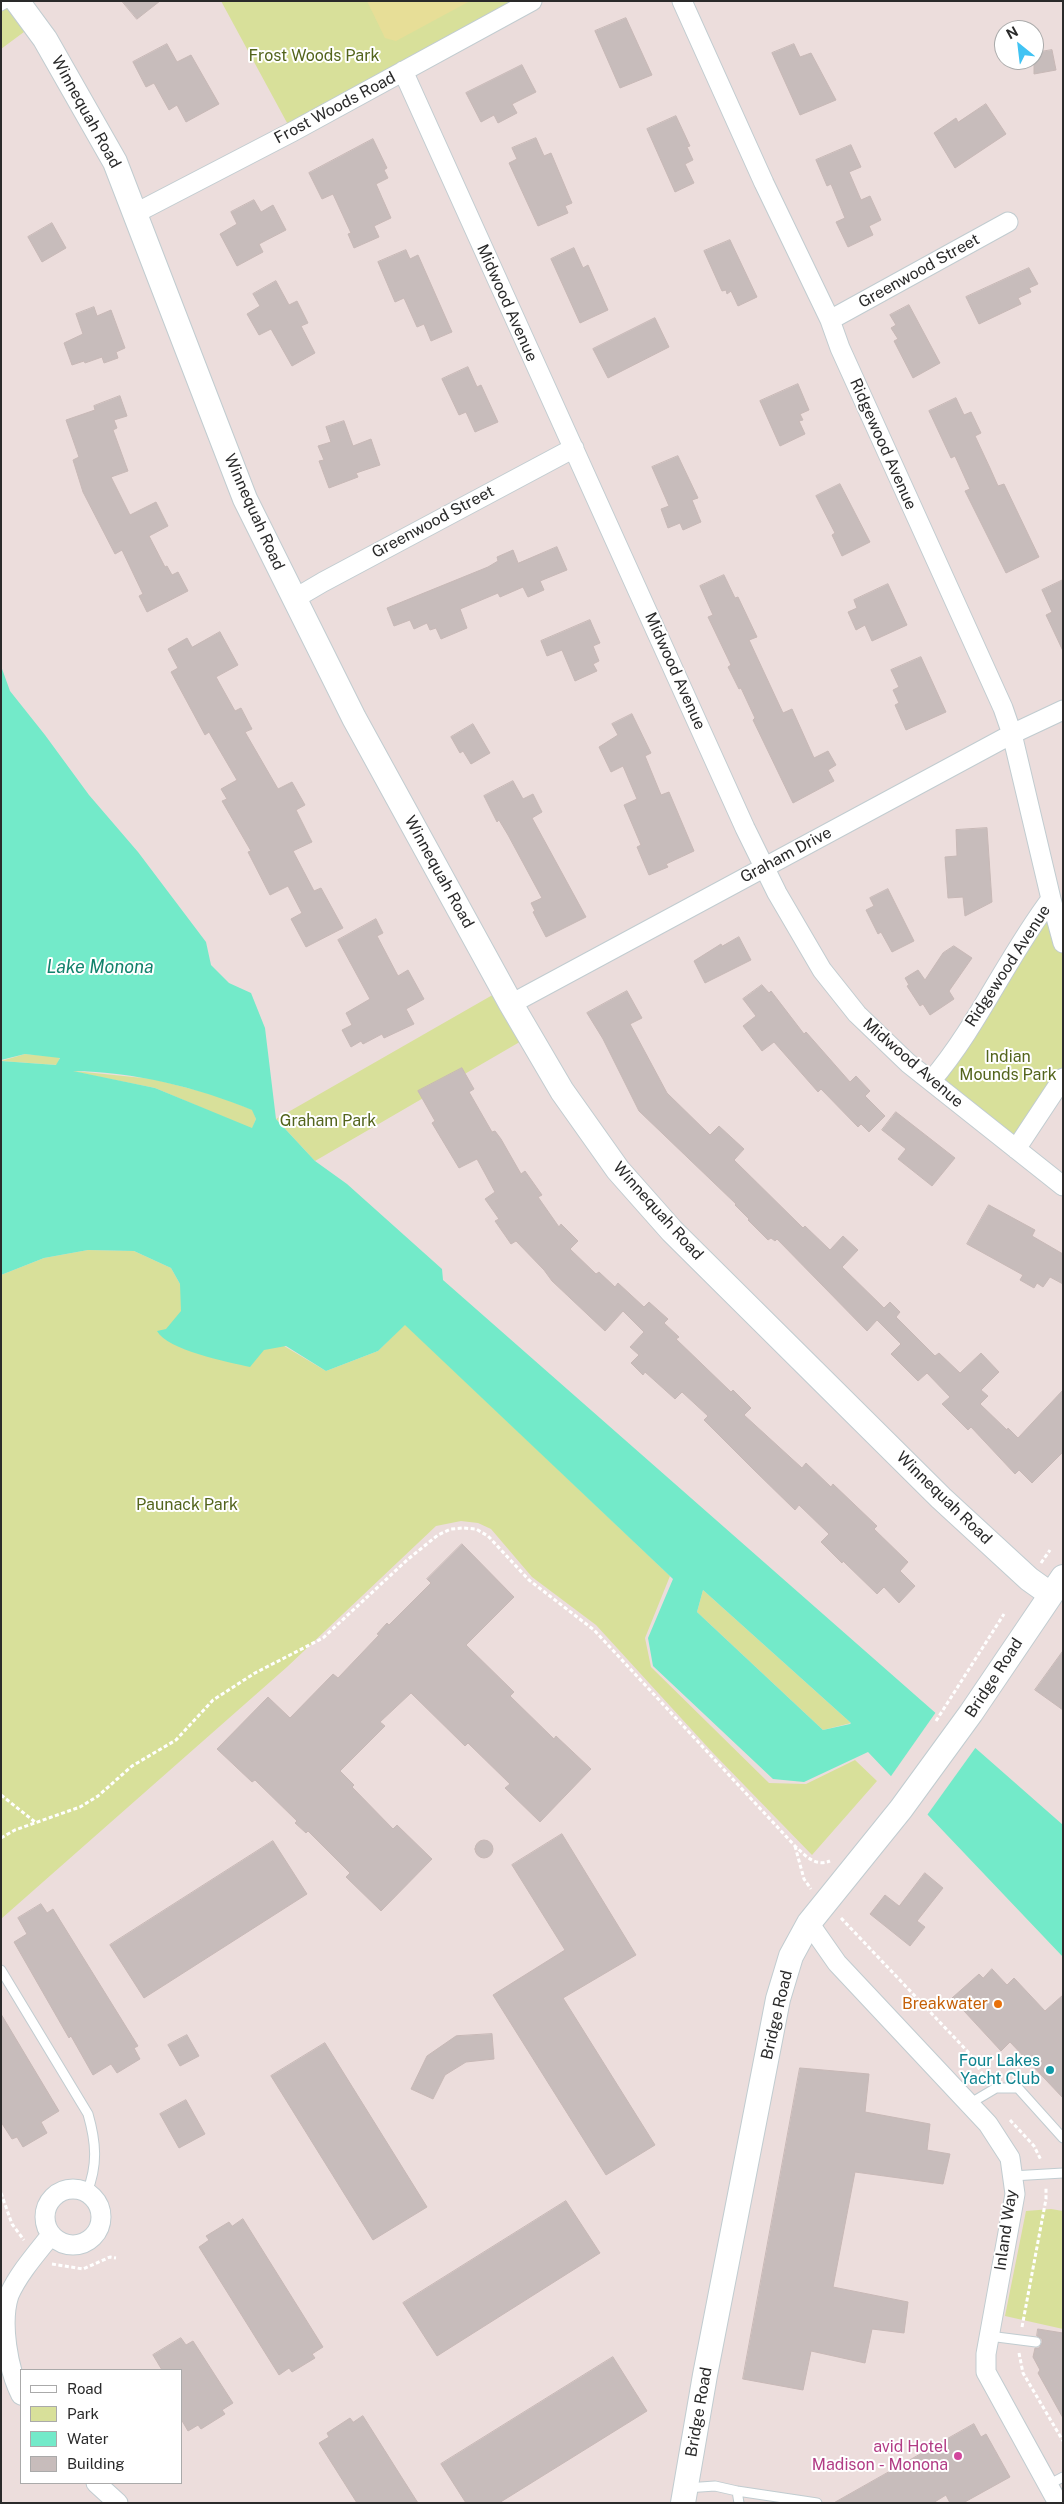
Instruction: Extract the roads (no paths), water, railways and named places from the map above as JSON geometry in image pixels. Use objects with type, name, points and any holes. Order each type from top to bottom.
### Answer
[{"type":"street","name":"Winnequah Road","points":[[17,1],[45,39],[105,142],[136,213],[245,499],[294,600],[354,718],[511,1004],[562,1091],[618,1170],[672,1231],[941,1498],[1029,1579],[1059,1592]]},
{"type":"street","name":"Frost Woods Road","points":[[136,213],[532,1]]},
{"type":"street","name":"Ridgewood Avenue","points":[[682,1],[764,183],[830,320],[844,357],[1003,708],[1012,734],[1063,943]]},
{"type":"street","name":"Midwood Avenue","points":[[403,71],[764,867],[817,962],[857,1014],[908,1063],[1063,1186]]},
{"type":"street","name":"Greenwood Street","points":[[830,320],[1008,222]]},
{"type":"street","name":"Greenwood Street","points":[[294,600],[323,582],[574,448]]},
{"type":"street","name":"Graham Drive","points":[[511,1004],[1012,734],[1063,710]]},
{"type":"street","name":"Ridgewood Avenue","points":[[931,1081],[949,1060],[1026,933],[1051,899]]},
{"type":"street","points":[[1016,1149],[1063,1078]]},
{"type":"street","name":"Bridge Road","points":[[684,2495],[778,1999],[792,1956],[809,1923],[901,1810],[1059,1592]]},
{"type":"street","name":"Inland Way","points":[[809,1923],[836,1964],[988,2124],[1010,2158],[1015,2194],[989,2336],[986,2372],[1056,2481],[1058,2503]]},
{"type":"street","points":[[67,2189],[86,2192],[99,2205],[101,2214],[97,2232],[91,2239],[75,2246],[58,2241],[51,2236],[46,2227],[44,2217],[50,2199],[58,2192],[67,2189]]},
{"type":"street","points":[[20,2393],[5,2368],[4,2295],[51,2236]]},
{"type":"street","points":[[97,2484],[118,2503]]},
{"type":"lane","points":[[1,6],[10,1]]},
{"type":"lane","points":[[1,1970],[88,2114],[95,2137],[96,2160],[86,2192]]},
{"type":"lane","points":[[969,2104],[996,2088],[1018,2088],[1063,2138]]},
{"type":"lane","points":[[1012,2176],[1063,2172]]},
{"type":"lane","points":[[989,2336],[1036,2342]]},
{"type":"lane","points":[[684,2495],[714,2486],[817,2503]]},
{"type":"lane","points":[[736,2491],[739,2503]]},
{"type":"water","name":"Lake Monona","points":[[1,666],[10,691],[89,795],[138,852],[206,942],[211,965],[229,983],[251,993],[265,1028],[276,1119],[315,1161],[347,1184],[442,1269],[443,1280],[1063,1825],[1063,1957],[868,1752],[804,1782],[773,1779],[653,1666],[648,1638],[673,1579],[405,1325],[378,1351],[326,1371],[286,1346],[264,1350],[250,1367],[199,1354],[163,1338],[157,1331],[166,1329],[181,1311],[180,1284],[171,1268],[134,1251],[88,1250],[44,1258],[1,1275],[1,1061],[56,1065],[60,1058],[25,1054],[1,1060]],"holes":[[[73,1071],[119,1074],[187,1088],[252,1110],[256,1119],[252,1128],[155,1088]],[[703,1590],[851,1723],[823,1730],[697,1612]]]},
{"type":"place","name":"Breakwater","points":[[998,2004]]},
{"type":"place","name":"Four Lakes Yacht Club","points":[[1050,2070]]},
{"type":"place","name":"avid Hotel Madison - Monona","points":[[958,2456]]},
{"type":"park label","name":"Frost Woods Park","points":[[314,56]]},
{"type":"park label","name":"Indian Mounds Park","points":[[1008,1066]]},
{"type":"park label","name":"Graham Park","points":[[328,1121]]},
{"type":"park label","name":"Paunack Park","points":[[187,1505]]}]
